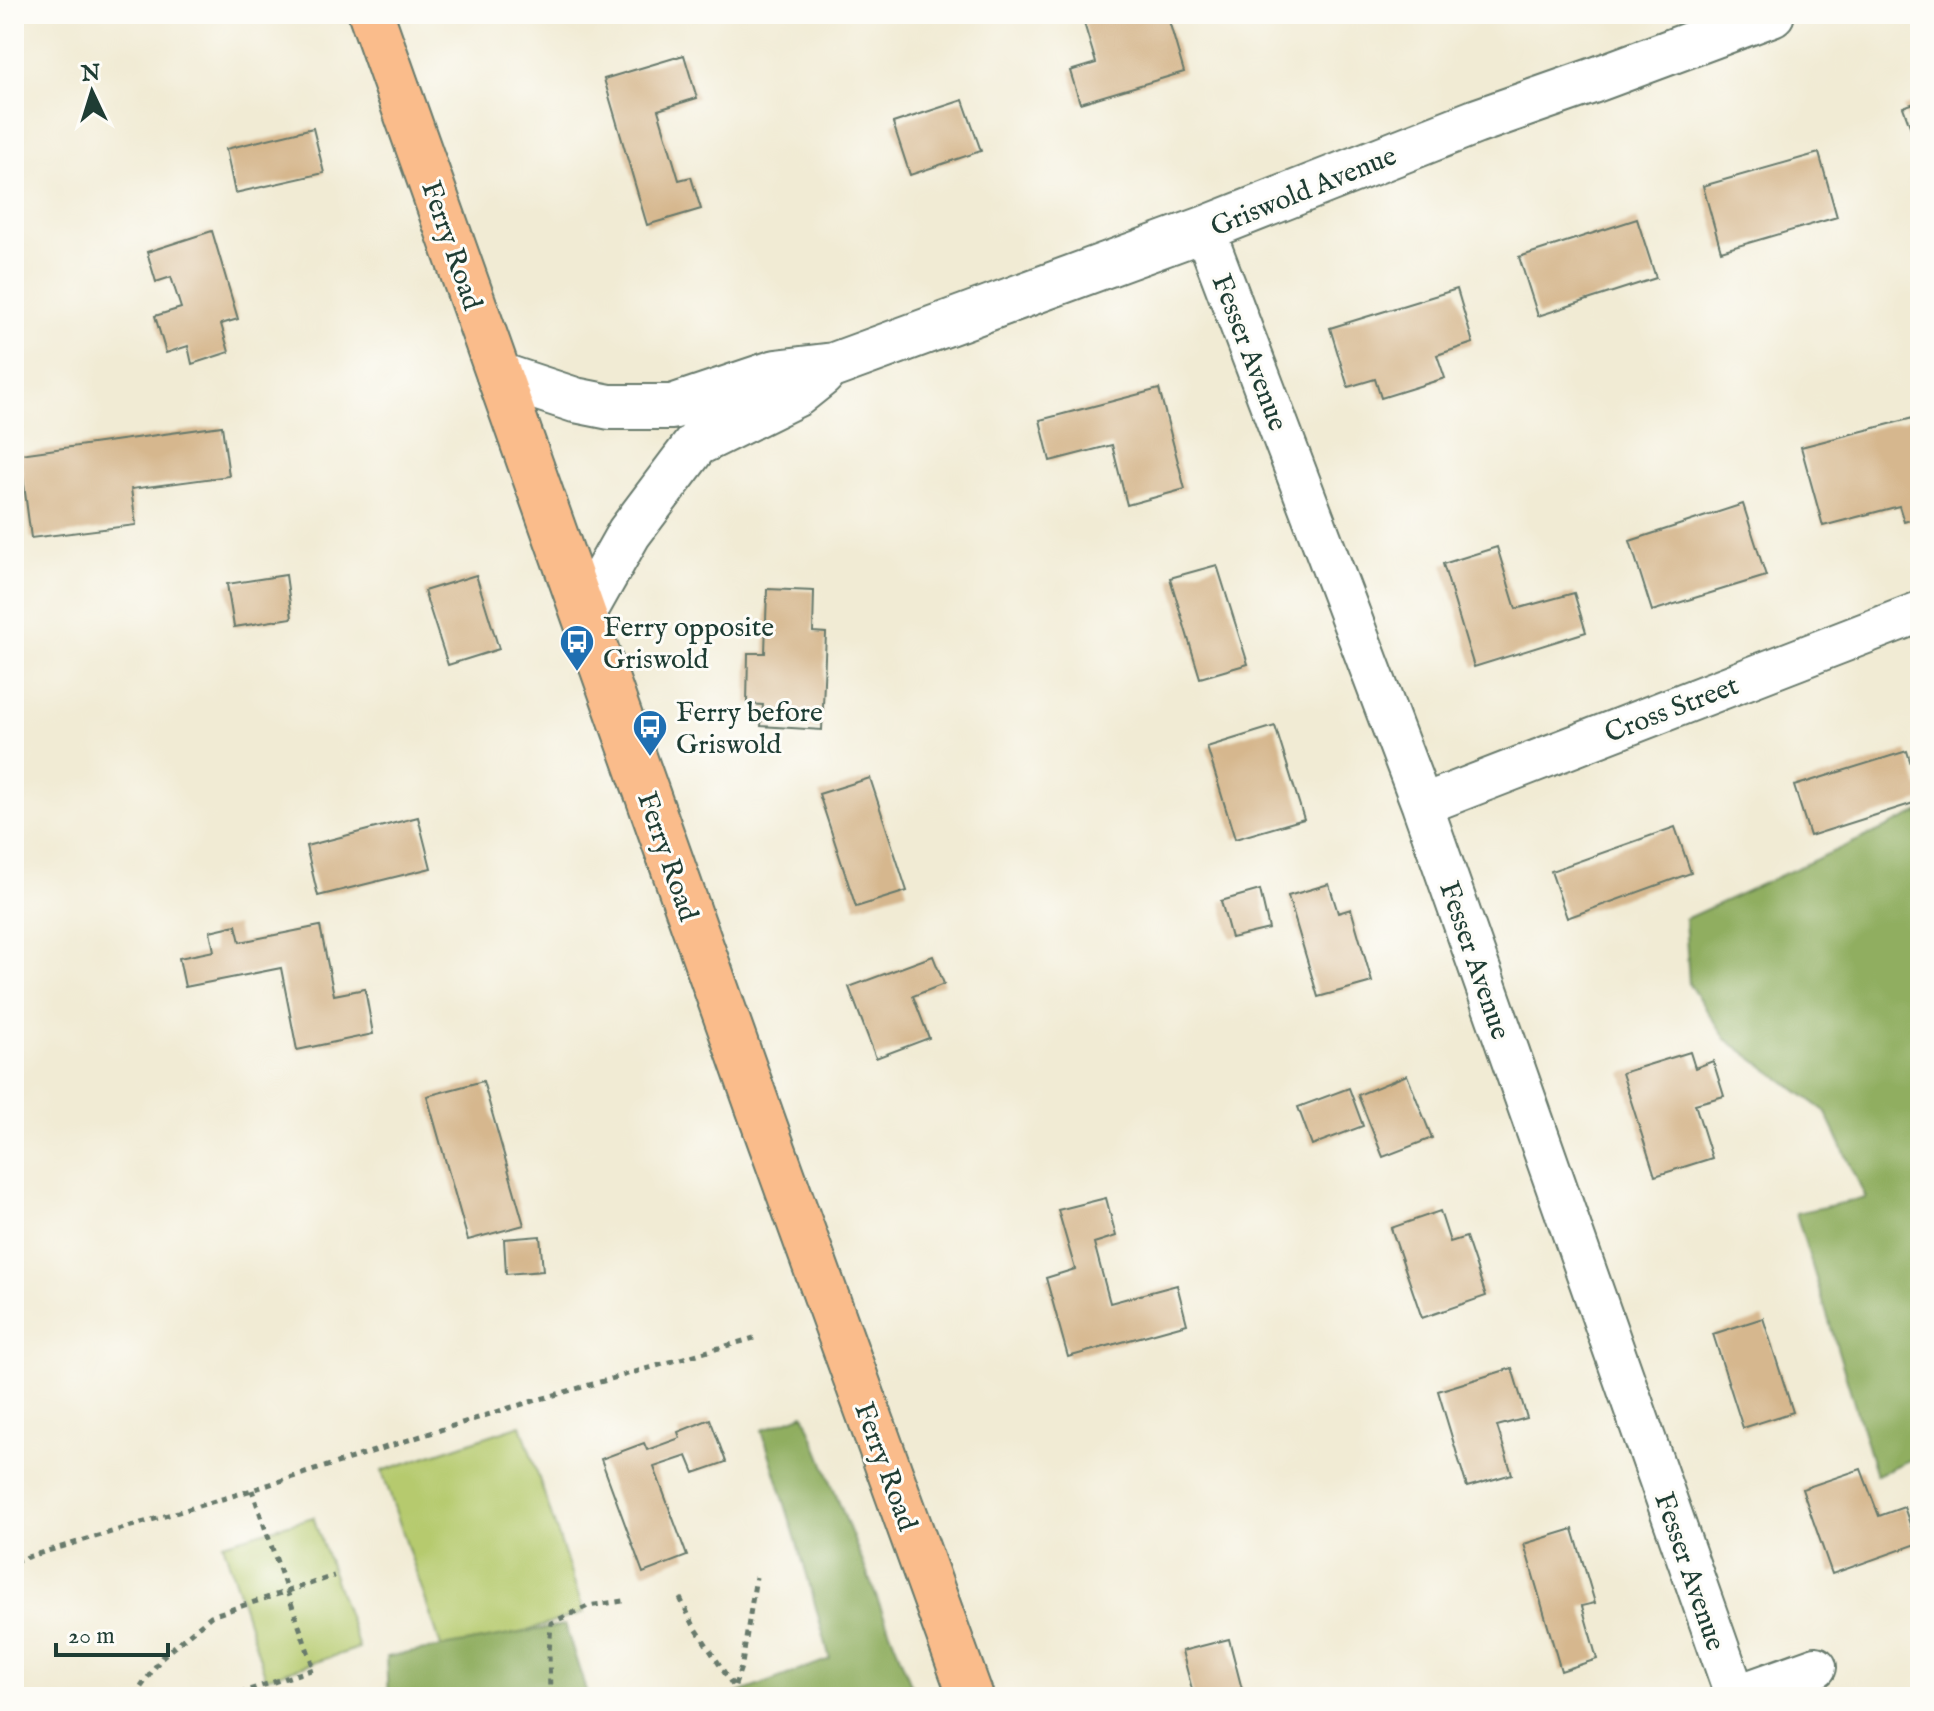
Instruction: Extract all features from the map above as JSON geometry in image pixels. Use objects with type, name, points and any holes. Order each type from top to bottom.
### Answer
[{"type":"main road","name":"Ferry Road","points":[[371,14],[764,1124],[971,1697]]},
{"type":"street","name":"Griswold Avenue","points":[[834,365],[1204,229],[1475,122],[1772,14]]},
{"type":"street","name":"Fesser Avenue","points":[[1204,229],[1422,805],[1734,1697]]},
{"type":"street","points":[[499,375],[575,400],[610,407],[672,407],[776,372],[834,365]]},
{"type":"street","points":[[584,613],[629,533],[696,444],[797,394],[834,365]]},
{"type":"street","name":"Cross Street","points":[[1422,805],[1920,612]]},
{"type":"street","points":[[1734,1697],[1816,1667]]},
{"type":"path","points":[[14,1561],[252,1490],[509,1408],[754,1338]]},
{"type":"path","points":[[227,1697],[314,1669],[252,1490]]},
{"type":"path","points":[[134,1697],[162,1657],[211,1616],[334,1576]]},
{"type":"path","points":[[735,1697],[734,1688],[742,1664],[756,1577]]},
{"type":"path","points":[[680,1598],[734,1688]]},
{"type":"path","points":[[548,1697],[551,1623],[588,1606],[623,1601]]},
{"type":"green space","points":[[1920,812],[1920,1455],[1876,1475],[1796,1213],[1866,1198],[1825,1111],[1726,1039],[1689,984],[1685,919]]},
{"type":"green space","points":[[804,1414],[916,1697],[728,1697],[830,1659],[762,1430]]},
{"type":"green space","points":[[521,1425],[584,1612],[445,1658],[382,1471]]},
{"type":"green space","points":[[313,1517],[359,1648],[266,1678],[223,1543]]},
{"type":"green space","points":[[565,1625],[588,1697],[388,1697],[386,1657]]},
{"type":"building","points":[[1115,14],[1167,14],[1184,72],[1080,103],[1070,71],[1096,63],[1084,23]]},
{"type":"building","points":[[684,55],[697,98],[658,110],[679,180],[691,177],[701,209],[647,225],[604,79]]},
{"type":"building","points":[[963,100],[981,151],[910,175],[893,123]]},
{"type":"building","points":[[1920,101],[1920,153],[1903,107]]},
{"type":"building","points":[[313,128],[324,173],[235,193],[226,149]]},
{"type":"building","points":[[1819,153],[1837,217],[1721,251],[1703,186]]},
{"type":"building","points":[[1637,219],[1656,278],[1538,316],[1519,257]]},
{"type":"building","points":[[212,231],[238,319],[221,324],[229,352],[192,364],[188,346],[166,353],[155,316],[181,308],[171,277],[156,282],[147,252]]},
{"type":"building","points":[[1457,289],[1473,343],[1437,355],[1445,378],[1381,398],[1375,379],[1348,387],[1330,328]]},
{"type":"building","points":[[1159,389],[1185,489],[1127,505],[1112,445],[1050,461],[1040,420]]},
{"type":"building","points":[[1913,418],[1920,442],[1920,517],[1904,522],[1899,506],[1823,526],[1801,447]]},
{"type":"building","points":[[222,426],[229,476],[131,489],[136,525],[31,538],[20,454]]},
{"type":"building","points":[[1743,504],[1766,576],[1652,611],[1630,541]]},
{"type":"building","points":[[1497,547],[1516,609],[1574,593],[1586,632],[1474,667],[1443,564]]},
{"type":"building","points":[[1217,565],[1248,664],[1200,678],[1170,578]]},
{"type":"building","points":[[286,575],[292,618],[234,627],[227,584]]},
{"type":"building","points":[[476,575],[499,649],[448,665],[424,591]]},
{"type":"building","points":[[767,589],[814,591],[813,632],[826,633],[822,730],[761,726],[763,705],[747,704],[748,653],[765,653]]},
{"type":"building","points":[[1275,726],[1304,819],[1235,839],[1207,747]]},
{"type":"building","points":[[1907,751],[1920,801],[1810,836],[1794,786]]},
{"type":"building","points":[[870,778],[907,891],[856,907],[819,794]]},
{"type":"building","points":[[418,817],[431,868],[318,896],[306,846]]},
{"type":"building","points":[[1675,827],[1691,873],[1567,918],[1551,871]]},
{"type":"building","points":[[1329,884],[1338,913],[1351,909],[1372,982],[1318,997],[1288,896]]},
{"type":"building","points":[[1260,890],[1269,929],[1231,938],[1221,901]]},
{"type":"building","points":[[236,925],[240,942],[320,926],[334,995],[365,989],[373,1034],[297,1050],[281,968],[185,987],[179,958],[214,951],[210,931]]},
{"type":"building","points":[[933,956],[944,984],[913,996],[929,1038],[876,1058],[849,987]]},
{"type":"building","points":[[1690,1052],[1695,1068],[1713,1061],[1724,1096],[1695,1104],[1712,1158],[1655,1176],[1622,1073]]},
{"type":"building","points":[[1407,1075],[1432,1138],[1383,1157],[1358,1095]]},
{"type":"building","points":[[483,1081],[524,1225],[468,1240],[427,1096]]},
{"type":"building","points":[[1349,1088],[1363,1126],[1312,1145],[1298,1107]]},
{"type":"building","points":[[1106,1198],[1116,1236],[1094,1243],[1110,1303],[1177,1285],[1187,1324],[1068,1357],[1046,1278],[1075,1269],[1058,1210]]},
{"type":"building","points":[[1440,1211],[1450,1242],[1466,1237],[1486,1296],[1422,1318],[1391,1228]]},
{"type":"building","points":[[540,1236],[543,1271],[506,1274],[504,1239]]},
{"type":"building","points":[[1763,1318],[1793,1412],[1743,1428],[1713,1334]]},
{"type":"building","points":[[1512,1368],[1527,1418],[1497,1426],[1512,1474],[1467,1487],[1438,1391]]},
{"type":"building","points":[[710,1419],[726,1462],[694,1473],[687,1456],[654,1467],[687,1556],[643,1573],[601,1459],[644,1443],[647,1450],[680,1438],[678,1432]]},
{"type":"building","points":[[1861,1469],[1879,1516],[1904,1507],[1917,1544],[1832,1574],[1802,1489]]},
{"type":"building","points":[[1573,1529],[1595,1603],[1582,1606],[1597,1659],[1561,1671],[1524,1544]]},
{"type":"building","points":[[1229,1639],[1244,1697],[1194,1697],[1182,1651]]},
{"type":"place","name":"Ferry opposite Griswold","points":[[577,673]]},
{"type":"place","name":"Ferry before Griswold","points":[[650,758]]}]
